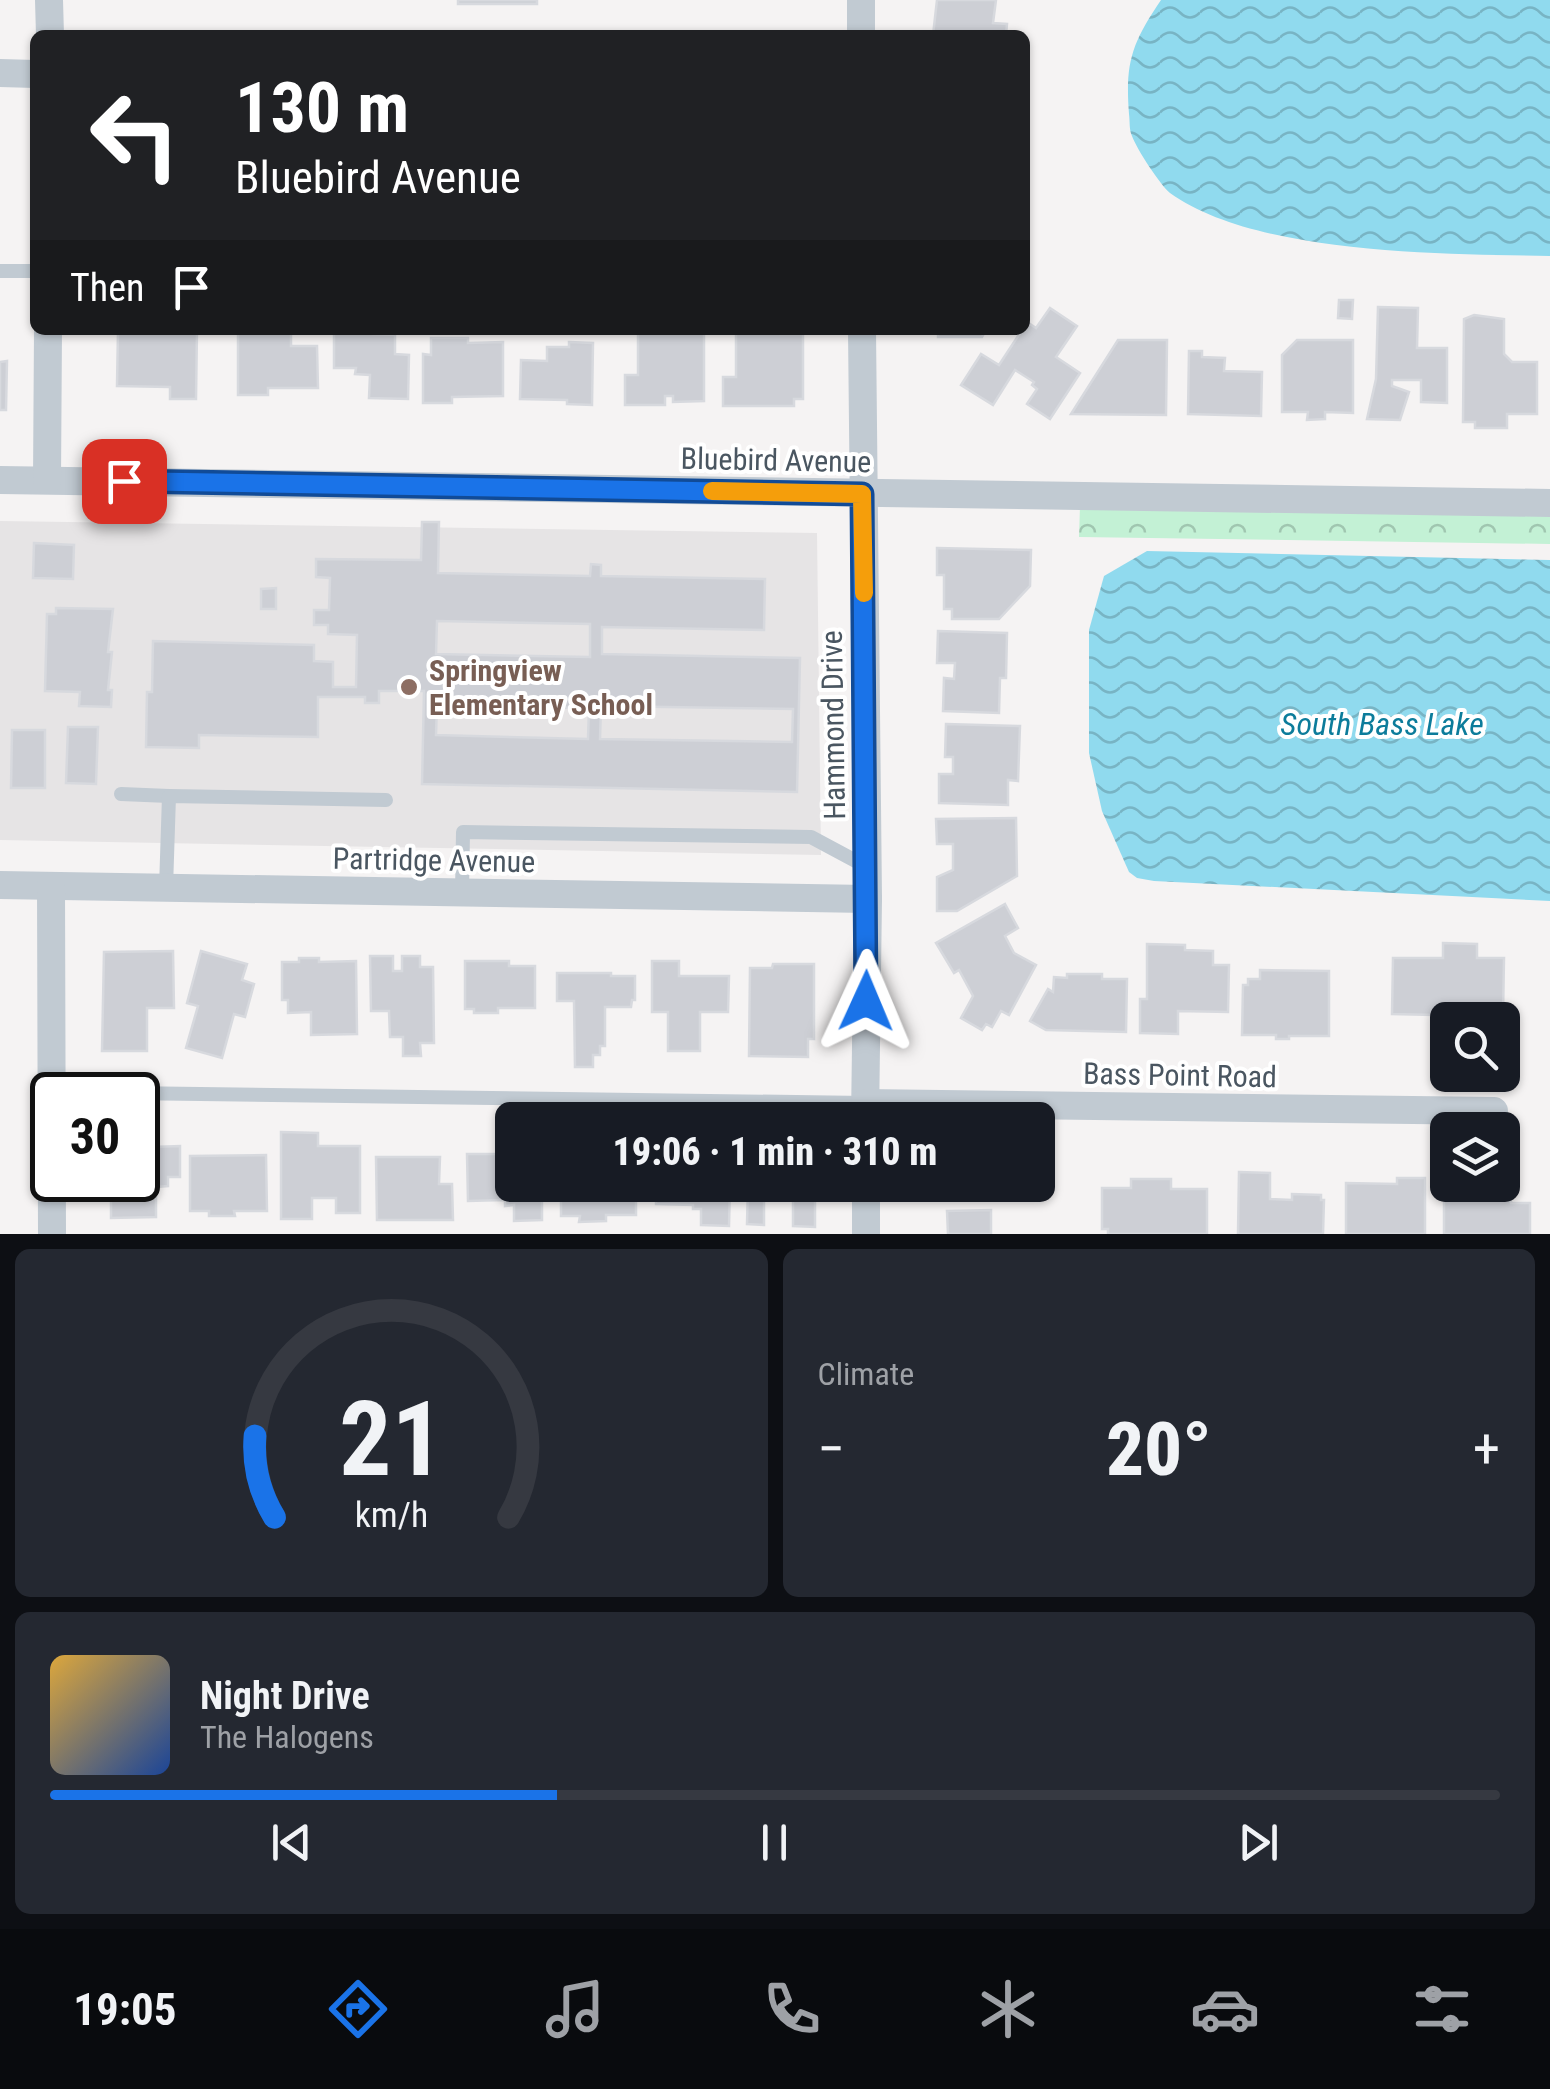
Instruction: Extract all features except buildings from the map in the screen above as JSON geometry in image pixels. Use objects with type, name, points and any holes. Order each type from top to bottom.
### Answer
[{"type":"street","points":[[49,0],[50,30]]},
{"type":"street","points":[[861,0],[861,30]]},
{"type":"street","points":[[0,73],[30,74]]},
{"type":"street","points":[[47,480],[48,335]]},
{"type":"street","name":"Hammond Drive","points":[[862,335],[868,899],[865,1102]]},
{"type":"street","name":"Bluebird Avenue","points":[[0,480],[1550,503]]},
{"type":"street","name":"Partridge Avenue","points":[[0,886],[868,899]]},
{"type":"street","points":[[51,886],[52,1072]]},
{"type":"street","name":"Bass Point Road","points":[[1055,1112],[1494,1111]]},
{"type":"street","points":[[52,1202],[52,1234]]},
{"type":"street","points":[[866,1202],[866,1234]]},
{"type":"lane","points":[[0,271],[30,271]]},
{"type":"lane","points":[[122,794],[386,800]]},
{"type":"lane","points":[[166,888],[168,796]]},
{"type":"lane","points":[[462,893],[463,832],[811,838],[867,867]]},
{"type":"lane","points":[[160,1095],[495,1103]]},
{"type":"shaded area","name":"Springview Elementary School","points":[[0,521],[817,533],[821,855],[0,840]]},
{"type":"green space","points":[[1080,506],[1550,514],[1550,544],[1079,537]]},
{"type":"water","points":[[1161,0],[1550,0],[1550,256],[1407,252],[1301,240],[1251,229],[1207,213],[1170,193],[1134,142],[1128,96],[1133,54]]},
{"type":"water","name":"South Bass Lake","points":[[1147,551],[1550,560],[1550,901],[1154,881],[1129,872],[1102,811],[1089,753],[1089,630],[1104,576]]},
{"type":"slow traffic","points":[[712,491],[862,494],[864,593]]},
{"type":"place","name":"Springview Elementary School","points":[[409,687]]},
{"type":"route","points":[[124,481],[862,494],[866,1001]]}]
